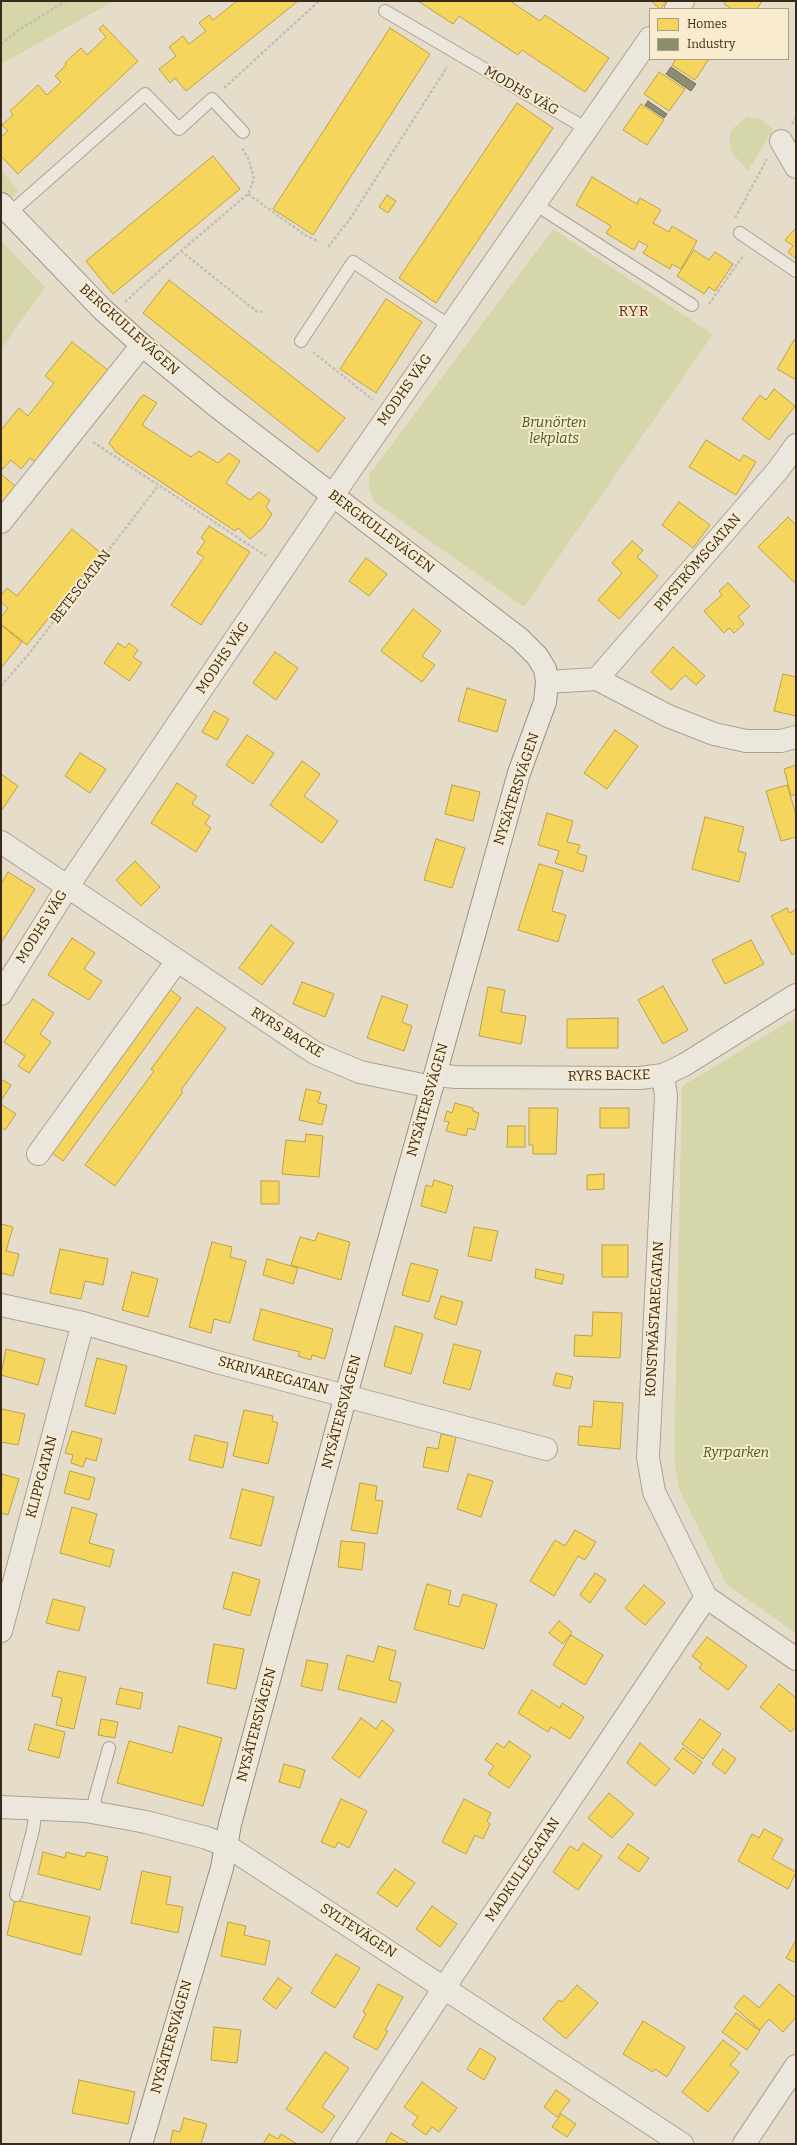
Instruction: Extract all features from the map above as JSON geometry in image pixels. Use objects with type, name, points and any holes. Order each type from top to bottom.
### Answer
[{"type":"street","name":"MODHS VÄG","points":[[1,994],[68,886],[333,495],[649,39]]},
{"type":"street","points":[[781,141],[796,166]]},
{"type":"street","name":"BERGKULLEVÄGEN","points":[[5,209],[103,310],[142,345],[215,405],[520,639],[537,656],[545,669],[547,682]]},
{"type":"street","points":[[1,522],[74,429],[115,382],[142,345]]},
{"type":"street","name":"PIPSTRÖMSGATAN","points":[[597,679],[778,470],[796,445]]},
{"type":"street","points":[[547,682],[597,679],[668,716],[714,734],[746,741],[780,741],[796,737]]},
{"type":"street","name":"NYSÄTERSVÄGEN","points":[[141,2144],[227,1846],[230,1824],[346,1395],[519,772],[545,702],[547,682]]},
{"type":"street","name":"RYRS BACKE","points":[[1,842],[315,1053],[360,1072],[434,1081],[640,1078],[662,1075]]},
{"type":"street","points":[[38,1154],[177,961]]},
{"type":"street","points":[[662,1075],[684,1064],[796,995]]},
{"type":"street","name":"KONSTMÄSTAREGATAN","points":[[662,1075],[666,1096],[648,1457],[654,1492],[706,1597],[796,1659]]},
{"type":"street","name":"SKRIVAREGATAN","points":[[1,1305],[83,1323],[217,1362],[546,1449]]},
{"type":"street","name":"KLIPPGATAN","points":[[1,1631],[83,1323]]},
{"type":"street","name":"MADKULLEGATAN","points":[[342,2144],[444,1988],[706,1597]]},
{"type":"street","name":"SYLTEVÄGEN","points":[[1,1807],[36,1808],[94,1813],[146,1822],[207,1838],[227,1846],[682,2144]]},
{"type":"street","points":[[744,2144],[796,2066]]},
{"type":"lane","name":"MODHS VÄG","points":[[385,11],[586,130]]},
{"type":"lane","name":"BERGKULLEVÄGEN","points":[[5,209],[145,94],[179,129],[212,99]]},
{"type":"lane","points":[[212,99],[243,132]]},
{"type":"lane","points":[[535,204],[692,305]]},
{"type":"lane","points":[[740,233],[796,271]]},
{"type":"lane","points":[[301,341],[353,262],[450,326]]},
{"type":"lane","points":[[94,1813],[95,1798],[109,1748]]},
{"type":"lane","points":[[16,1895],[33,1830],[36,1808]]},
{"type":"path","points":[[1,44],[20,29],[66,1]]},
{"type":"path","points":[[212,99],[319,1]]},
{"type":"path","points":[[328,248],[350,219],[456,53]]},
{"type":"path","points":[[121,306],[181,251],[248,194],[254,179],[249,160],[238,142],[243,132]]},
{"type":"path","points":[[248,194],[305,235],[319,242]]},
{"type":"path","points":[[181,251],[256,311],[265,312]]},
{"type":"path","points":[[301,341],[318,357],[378,404]]},
{"type":"path","points":[[74,429],[284,568]]},
{"type":"path","name":"BETESGATAN","points":[[1,686],[28,655],[158,486]]},
{"type":"green space","points":[[1,1],[114,1],[1,64]]},
{"type":"green space","points":[[747,117],[761,119],[773,129],[748,171],[732,153],[729,138],[732,129]]},
{"type":"green space","points":[[1,170],[18,190],[1,213]]},
{"type":"green space","name":"Brunörten lekplats","points":[[553,229],[713,334],[524,607],[373,501],[369,488],[369,475]]},
{"type":"green space","points":[[1,241],[45,287],[1,349]]},
{"type":"green space","name":"Ryrparken","points":[[796,1017],[796,1633],[727,1585],[679,1489],[674,1459],[682,1086]]},
{"type":"building: Homes","points":[[237,1],[298,1],[186,91],[175,78],[170,83],[159,69],[176,56],[169,47],[183,36],[189,44],[206,31],[199,23],[209,15],[213,20]]},
{"type":"building: Homes","points":[[418,1],[510,1],[540,21],[545,15],[609,58],[585,92],[522,50],[518,55],[459,16],[453,24]]},
{"type":"building: Homes","points":[[651,1],[667,1],[661,8]]},
{"type":"building: Homes","points":[[726,1],[762,1],[758,8],[730,8],[724,4]]},
{"type":"building: Homes","points":[[103,25],[138,61],[18,174],[1,156],[1,137],[8,131],[2,125],[13,115],[10,111],[38,85],[47,95],[61,82],[55,76],[66,65],[65,63],[81,48],[87,55],[106,37],[99,29]]},
{"type":"building: Homes","points":[[390,28],[430,54],[313,235],[273,209]]},
{"type":"building: Homes","points":[[675,60],[708,60],[695,80],[672,65]]},
{"type":"building: Homes","points":[[659,72],[685,89],[669,111],[644,94]]},
{"type":"building: Homes","points":[[517,103],[553,128],[436,303],[399,278]]},
{"type":"building: Homes","points":[[641,104],[664,120],[647,145],[623,130]]},
{"type":"building: Homes","points":[[213,156],[240,189],[113,294],[86,261]]},
{"type":"building: Homes","points":[[592,177],[637,204],[640,198],[661,210],[653,223],[669,232],[672,226],[697,241],[681,269],[672,264],[670,269],[643,253],[648,246],[639,241],[634,250],[606,233],[611,226],[576,205]]},
{"type":"building: Homes","points":[[387,195],[396,201],[388,213],[379,207]]},
{"type":"building: Homes","points":[[796,228],[796,259],[788,252],[793,246],[785,240]]},
{"type":"building: Homes","points":[[694,250],[709,260],[715,252],[733,264],[715,291],[709,287],[704,294],[677,276]]},
{"type":"building: Homes","points":[[169,280],[345,418],[318,452],[143,313]]},
{"type":"building: Homes","points":[[386,299],[422,322],[376,393],[340,369]]},
{"type":"building: Homes","points":[[794,340],[796,341],[796,380],[777,369]]},
{"type":"building: Homes","points":[[72,342],[113,374],[40,466],[30,458],[21,469],[11,460],[3,469],[1,467],[1,430],[19,408],[28,416],[54,383],[45,376]]},
{"type":"building: Homes","points":[[774,389],[795,406],[769,440],[742,419],[760,395],[766,400]]},
{"type":"building: Homes","points":[[144,395],[157,403],[142,425],[191,457],[199,451],[218,463],[229,453],[240,461],[226,483],[250,500],[259,492],[270,500],[266,507],[272,514],[263,528],[250,539],[238,528],[235,531],[116,452],[109,443],[140,398]]},
{"type":"building: Homes","points":[[706,440],[740,461],[744,455],[756,462],[736,495],[689,467]]},
{"type":"building: Homes","points":[[1,474],[21,491],[1,516]]},
{"type":"building: Homes","points":[[679,502],[710,525],[693,548],[662,525]]},
{"type":"building: Homes","points":[[788,517],[796,525],[796,584],[758,547]]},
{"type":"building: Homes","points":[[209,526],[250,552],[201,625],[171,605],[204,557],[197,553],[205,541],[201,538]]},
{"type":"building: Homes","points":[[72,529],[101,553],[27,645],[1,624],[1,617],[8,608],[1,602],[1,595],[7,588],[17,596]]},
{"type":"building: Homes","points":[[632,541],[643,550],[637,557],[658,576],[619,619],[598,600],[622,573],[612,563]]},
{"type":"building: Homes","points":[[366,558],[387,574],[369,596],[349,581]]},
{"type":"building: Homes","points":[[728,583],[750,606],[738,617],[744,624],[734,633],[729,628],[724,633],[704,611],[722,595],[719,591]]},
{"type":"building: Homes","points":[[413,609],[441,631],[422,656],[435,665],[422,682],[381,651]]},
{"type":"building: Homes","points":[[1,625],[22,642],[1,668]]},
{"type":"building: Homes","points":[[118,643],[125,648],[129,643],[138,650],[133,657],[142,663],[129,681],[104,663]]},
{"type":"building: Homes","points":[[673,647],[705,676],[696,685],[685,675],[671,690],[651,672]]},
{"type":"building: Homes","points":[[275,652],[298,668],[276,700],[253,683]]},
{"type":"building: Homes","points":[[783,674],[796,677],[796,716],[774,711]]},
{"type":"building: Homes","points":[[467,688],[506,700],[497,732],[458,721]]},
{"type":"building: Homes","points":[[214,711],[229,719],[217,740],[202,732]]},
{"type":"building: Homes","points":[[615,730],[638,746],[607,789],[584,773]]},
{"type":"building: Homes","points":[[247,735],[274,753],[253,784],[226,765]]},
{"type":"building: Homes","points":[[80,753],[106,769],[90,793],[65,776]]},
{"type":"building: Homes","points":[[302,761],[320,774],[304,796],[338,821],[322,843],[270,805]]},
{"type":"building: Homes","points":[[796,765],[796,794],[791,796],[784,769]]},
{"type":"building: Homes","points":[[1,774],[18,786],[1,811]]},
{"type":"building: Homes","points":[[177,783],[197,796],[192,804],[210,816],[205,824],[211,828],[196,852],[151,823]]},
{"type":"building: Homes","points":[[452,785],[480,792],[473,821],[445,814]]},
{"type":"building: Homes","points":[[787,785],[796,814],[796,837],[781,841],[766,791]]},
{"type":"building: Homes","points":[[547,813],[573,821],[567,842],[580,845],[577,853],[587,856],[583,872],[555,863],[559,851],[538,845]]},
{"type":"building: Homes","points":[[705,817],[744,827],[738,851],[746,853],[739,882],[692,869]]},
{"type":"building: Homes","points":[[436,839],[465,848],[452,888],[424,880]]},
{"type":"building: Homes","points":[[135,861],[160,887],[141,906],[116,880]]},
{"type":"building: Homes","points":[[539,864],[563,871],[552,911],[566,915],[558,942],[518,930]]},
{"type":"building: Homes","points":[[8,872],[35,889],[1,943],[1,884]]},
{"type":"building: Homes","points":[[787,908],[790,913],[796,909],[796,952],[792,955],[771,916]]},
{"type":"building: Homes","points":[[271,925],[294,943],[262,985],[239,968]]},
{"type":"building: Homes","points":[[72,938],[95,953],[84,969],[102,981],[89,1000],[48,975]]},
{"type":"building: Homes","points":[[751,940],[764,964],[725,984],[712,960]]},
{"type":"building: Homes","points":[[302,982],[334,994],[325,1017],[293,1004]]},
{"type":"building: Homes","points":[[163,984],[181,998],[63,1161],[45,1148]]},
{"type":"building: Homes","points":[[663,986],[688,1030],[663,1044],[638,1000]]},
{"type":"building: Homes","points":[[488,987],[505,990],[501,1012],[526,1016],[521,1044],[479,1036]]},
{"type":"building: Homes","points":[[382,996],[408,1005],[402,1022],[412,1026],[404,1051],[367,1038]]},
{"type":"building: Homes","points":[[33,999],[54,1013],[40,1034],[51,1042],[29,1073],[18,1066],[25,1056],[4,1042]]},
{"type":"building: Homes","points":[[197,1007],[226,1028],[181,1090],[183,1092],[115,1186],[85,1165],[154,1071],[151,1069]]},
{"type":"building: Homes","points":[[618,1018],[618,1048],[567,1048],[567,1019]]},
{"type":"building: Homes","points":[[1,1079],[11,1085],[1,1101]]},
{"type":"building: Homes","points":[[306,1089],[321,1092],[318,1103],[327,1105],[322,1125],[299,1120]]},
{"type":"building: Homes","points":[[455,1103],[473,1108],[473,1111],[479,1113],[475,1130],[468,1128],[466,1136],[446,1131],[449,1122],[444,1121],[447,1111],[452,1113]]},
{"type":"building: Homes","points":[[1,1104],[16,1114],[5,1130],[1,1127]]},
{"type":"building: Homes","points":[[529,1108],[558,1108],[556,1154],[533,1154],[533,1145],[529,1145]]},
{"type":"building: Homes","points":[[600,1108],[629,1108],[629,1128],[600,1128]]},
{"type":"building: Homes","points":[[508,1126],[525,1126],[525,1147],[507,1147]]},
{"type":"building: Homes","points":[[306,1134],[323,1136],[319,1177],[282,1174],[286,1140],[305,1142]]},
{"type":"building: Homes","points":[[604,1174],[604,1189],[587,1190],[587,1175]]},
{"type":"building: Homes","points":[[434,1180],[453,1186],[446,1213],[421,1206],[426,1185],[432,1187]]},
{"type":"building: Homes","points":[[261,1181],[279,1181],[279,1204],[261,1204]]},
{"type":"building: Homes","points":[[1,1224],[13,1227],[6,1251],[19,1254],[13,1276],[1,1273]]},
{"type":"building: Homes","points":[[474,1227],[498,1231],[491,1261],[468,1256]]},
{"type":"building: Homes","points":[[318,1233],[350,1242],[341,1280],[291,1265],[300,1237],[315,1241]]},
{"type":"building: Homes","points":[[212,1242],[232,1247],[230,1257],[246,1261],[230,1323],[214,1319],[211,1333],[189,1327]]},
{"type":"building: Homes","points":[[602,1245],[628,1245],[628,1277],[602,1277]]},
{"type":"building: Homes","points":[[60,1249],[108,1259],[103,1285],[85,1281],[81,1299],[50,1293]]},
{"type":"building: Homes","points":[[267,1259],[298,1268],[293,1284],[263,1275]]},
{"type":"building: Homes","points":[[411,1263],[438,1270],[429,1302],[402,1295]]},
{"type":"building: Homes","points":[[536,1269],[564,1275],[562,1284],[535,1278]]},
{"type":"building: Homes","points":[[132,1272],[158,1279],[148,1317],[122,1310]]},
{"type":"building: Homes","points":[[441,1296],[463,1302],[456,1325],[434,1318]]},
{"type":"building: Homes","points":[[261,1309],[333,1329],[325,1359],[312,1355],[311,1360],[298,1356],[300,1352],[253,1340]]},
{"type":"building: Homes","points":[[593,1312],[622,1313],[620,1358],[574,1356],[575,1335],[592,1336]]},
{"type":"building: Homes","points":[[395,1326],[423,1334],[411,1374],[384,1366]]},
{"type":"building: Homes","points":[[454,1344],[481,1351],[470,1390],[443,1383]]},
{"type":"building: Homes","points":[[6,1349],[45,1359],[38,1385],[1,1375]]},
{"type":"building: Homes","points":[[97,1358],[127,1366],[115,1414],[85,1406]]},
{"type":"building: Homes","points":[[556,1373],[573,1377],[570,1389],[553,1385]]},
{"type":"building: Homes","points":[[594,1401],[623,1403],[620,1449],[578,1445],[579,1426],[592,1427]]},
{"type":"building: Homes","points":[[1,1409],[25,1414],[18,1445],[1,1442]]},
{"type":"building: Homes","points":[[244,1410],[273,1416],[272,1421],[278,1423],[268,1464],[233,1456]]},
{"type":"building: Homes","points":[[72,1431],[102,1439],[96,1461],[86,1458],[83,1467],[71,1463],[73,1455],[65,1453]]},
{"type":"building: Homes","points":[[441,1434],[456,1437],[448,1472],[423,1467],[427,1447],[438,1449]]},
{"type":"building: Homes","points":[[195,1435],[228,1443],[223,1468],[189,1460]]},
{"type":"building: Homes","points":[[70,1471],[95,1478],[89,1500],[64,1493]]},
{"type":"building: Homes","points":[[2,1474],[19,1479],[8,1515],[1,1513]]},
{"type":"building: Homes","points":[[468,1474],[493,1481],[481,1517],[457,1509]]},
{"type":"building: Homes","points":[[360,1483],[377,1486],[375,1500],[383,1501],[377,1534],[351,1530]]},
{"type":"building: Homes","points":[[242,1489],[274,1497],[261,1546],[230,1538]]},
{"type":"building: Homes","points":[[72,1507],[97,1514],[89,1543],[114,1550],[110,1567],[60,1553]]},
{"type":"building: Homes","points":[[575,1530],[596,1542],[585,1560],[578,1556],[554,1596],[530,1581],[555,1540],[565,1546]]},
{"type":"building: Homes","points":[[341,1541],[365,1543],[362,1570],[338,1567]]},
{"type":"building: Homes","points":[[233,1572],[260,1580],[250,1616],[223,1608]]},
{"type":"building: Homes","points":[[595,1573],[606,1580],[590,1603],[580,1595]]},
{"type":"building: Homes","points":[[427,1584],[451,1591],[448,1604],[459,1607],[463,1594],[497,1604],[484,1649],[414,1629]]},
{"type":"building: Homes","points":[[644,1585],[665,1603],[645,1625],[625,1608]]},
{"type":"building: Homes","points":[[53,1599],[85,1607],[79,1631],[46,1623]]},
{"type":"building: Homes","points":[[559,1621],[572,1632],[563,1644],[549,1633]]},
{"type":"building: Homes","points":[[571,1635],[603,1655],[585,1685],[553,1665]]},
{"type":"building: Homes","points":[[707,1637],[747,1666],[728,1690],[699,1668],[702,1664],[692,1656]]},
{"type":"building: Homes","points":[[214,1644],[244,1649],[236,1689],[207,1683]]},
{"type":"building: Homes","points":[[378,1646],[396,1651],[389,1680],[401,1683],[396,1703],[338,1689],[347,1655],[374,1662]]},
{"type":"building: Homes","points":[[307,1660],[328,1664],[322,1691],[301,1686]]},
{"type":"building: Homes","points":[[58,1671],[86,1677],[74,1729],[56,1725],[62,1698],[52,1696]]},
{"type":"building: Homes","points":[[779,1684],[796,1698],[796,1726],[791,1732],[760,1707]]},
{"type":"building: Homes","points":[[120,1688],[143,1693],[140,1709],[116,1704]]},
{"type":"building: Homes","points":[[532,1690],[560,1708],[562,1703],[584,1717],[570,1739],[551,1727],[548,1732],[518,1713]]},
{"type":"building: Homes","points":[[361,1718],[376,1729],[382,1720],[394,1730],[359,1778],[332,1758]]},
{"type":"building: Homes","points":[[101,1719],[118,1722],[115,1738],[98,1735]]},
{"type":"building: Homes","points":[[700,1719],[721,1734],[703,1759],[682,1744]]},
{"type":"building: Homes","points":[[35,1724],[65,1732],[59,1758],[28,1750]]},
{"type":"building: Homes","points":[[179,1726],[222,1738],[203,1806],[117,1783],[129,1741],[172,1753]]},
{"type":"building: Homes","points":[[509,1741],[531,1756],[509,1788],[488,1774],[494,1766],[485,1760],[497,1743],[504,1748]]},
{"type":"building: Homes","points":[[640,1743],[670,1769],[655,1786],[627,1763]]},
{"type":"building: Homes","points":[[683,1748],[702,1762],[694,1774],[674,1759]]},
{"type":"building: Homes","points":[[723,1749],[736,1759],[725,1774],[712,1764]]},
{"type":"building: Homes","points":[[284,1764],[305,1770],[300,1788],[279,1782]]},
{"type":"building: Homes","points":[[609,1793],[634,1814],[612,1838],[588,1818]]},
{"type":"building: Homes","points":[[341,1799],[367,1811],[349,1848],[338,1842],[335,1848],[321,1842]]},
{"type":"building: Homes","points":[[464,1799],[491,1813],[487,1821],[490,1824],[483,1839],[475,1835],[466,1854],[442,1842]]},
{"type":"building: Homes","points":[[764,1829],[783,1839],[772,1859],[796,1872],[788,1889],[738,1861],[752,1834],[759,1838]]},
{"type":"building: Homes","points":[[583,1843],[602,1856],[578,1890],[553,1872],[570,1846],[578,1851]]},
{"type":"building: Homes","points":[[628,1844],[649,1858],[639,1872],[618,1858]]},
{"type":"building: Homes","points":[[43,1852],[65,1858],[66,1852],[85,1857],[87,1852],[108,1857],[100,1890],[38,1874]]},
{"type":"building: Homes","points":[[395,1869],[415,1883],[397,1907],[377,1893]]},
{"type":"building: Homes","points":[[142,1871],[171,1877],[166,1904],[183,1907],[178,1933],[131,1923]]},
{"type":"building: Homes","points":[[15,1900],[90,1917],[81,1955],[7,1935]]},
{"type":"building: Homes","points":[[432,1906],[457,1924],[440,1947],[416,1929]]},
{"type":"building: Homes","points":[[228,1922],[246,1926],[244,1935],[270,1941],[265,1965],[221,1956]]},
{"type":"building: Homes","points":[[796,1940],[796,1963],[786,1958]]},
{"type":"building: Homes","points":[[336,1954],[360,1968],[335,2008],[311,1993]]},
{"type":"building: Homes","points":[[278,1978],[292,1988],[276,2009],[263,1999]]},
{"type":"building: Homes","points":[[378,1984],[403,1997],[385,2030],[388,2031],[377,2050],[353,2037],[366,2014],[363,2012]]},
{"type":"building: Homes","points":[[779,1984],[796,1998],[796,2017],[783,2032],[769,2019],[760,2030],[734,2007],[744,1995],[759,2008]]},
{"type":"building: Homes","points":[[577,1985],[598,2003],[566,2039],[543,2019],[559,2000],[562,2002]]},
{"type":"building: Homes","points":[[736,2013],[760,2031],[747,2050],[722,2032]]},
{"type":"building: Homes","points":[[643,2021],[685,2047],[667,2077],[655,2069],[653,2072],[623,2054]]},
{"type":"building: Homes","points":[[214,2027],[241,2030],[237,2063],[211,2060]]},
{"type":"building: Homes","points":[[723,2040],[740,2053],[730,2065],[739,2072],[708,2112],[682,2092]]},
{"type":"building: Homes","points":[[480,2048],[496,2058],[484,2080],[467,2069]]},
{"type":"building: Homes","points":[[325,2052],[349,2068],[322,2107],[335,2116],[322,2133],[286,2109]]},
{"type":"building: Homes","points":[[79,2080],[135,2092],[128,2124],[72,2113]]},
{"type":"building: Homes","points":[[422,2082],[457,2108],[439,2132],[432,2127],[426,2135],[412,2125],[418,2117],[404,2107]]},
{"type":"building: Homes","points":[[556,2090],[570,2100],[557,2117],[544,2107]]},
{"type":"building: Homes","points":[[561,2114],[576,2124],[567,2137],[552,2127]]},
{"type":"building: Homes","points":[[184,2118],[207,2124],[201,2144],[170,2144],[173,2130],[180,2132]]},
{"type":"building: Homes","points":[[391,2133],[410,2144],[385,2144]]},
{"type":"building: Homes","points":[[269,2134],[278,2139],[281,2134],[297,2144],[263,2144]]},
{"type":"building: Industry","points":[[671,67],[696,84],[691,91],[666,74]]},
{"type":"building: Industry","points":[[648,101],[667,114],[664,118],[645,105]]},
{"type":"district","name":"RYR","points":[[634,312]]}]
